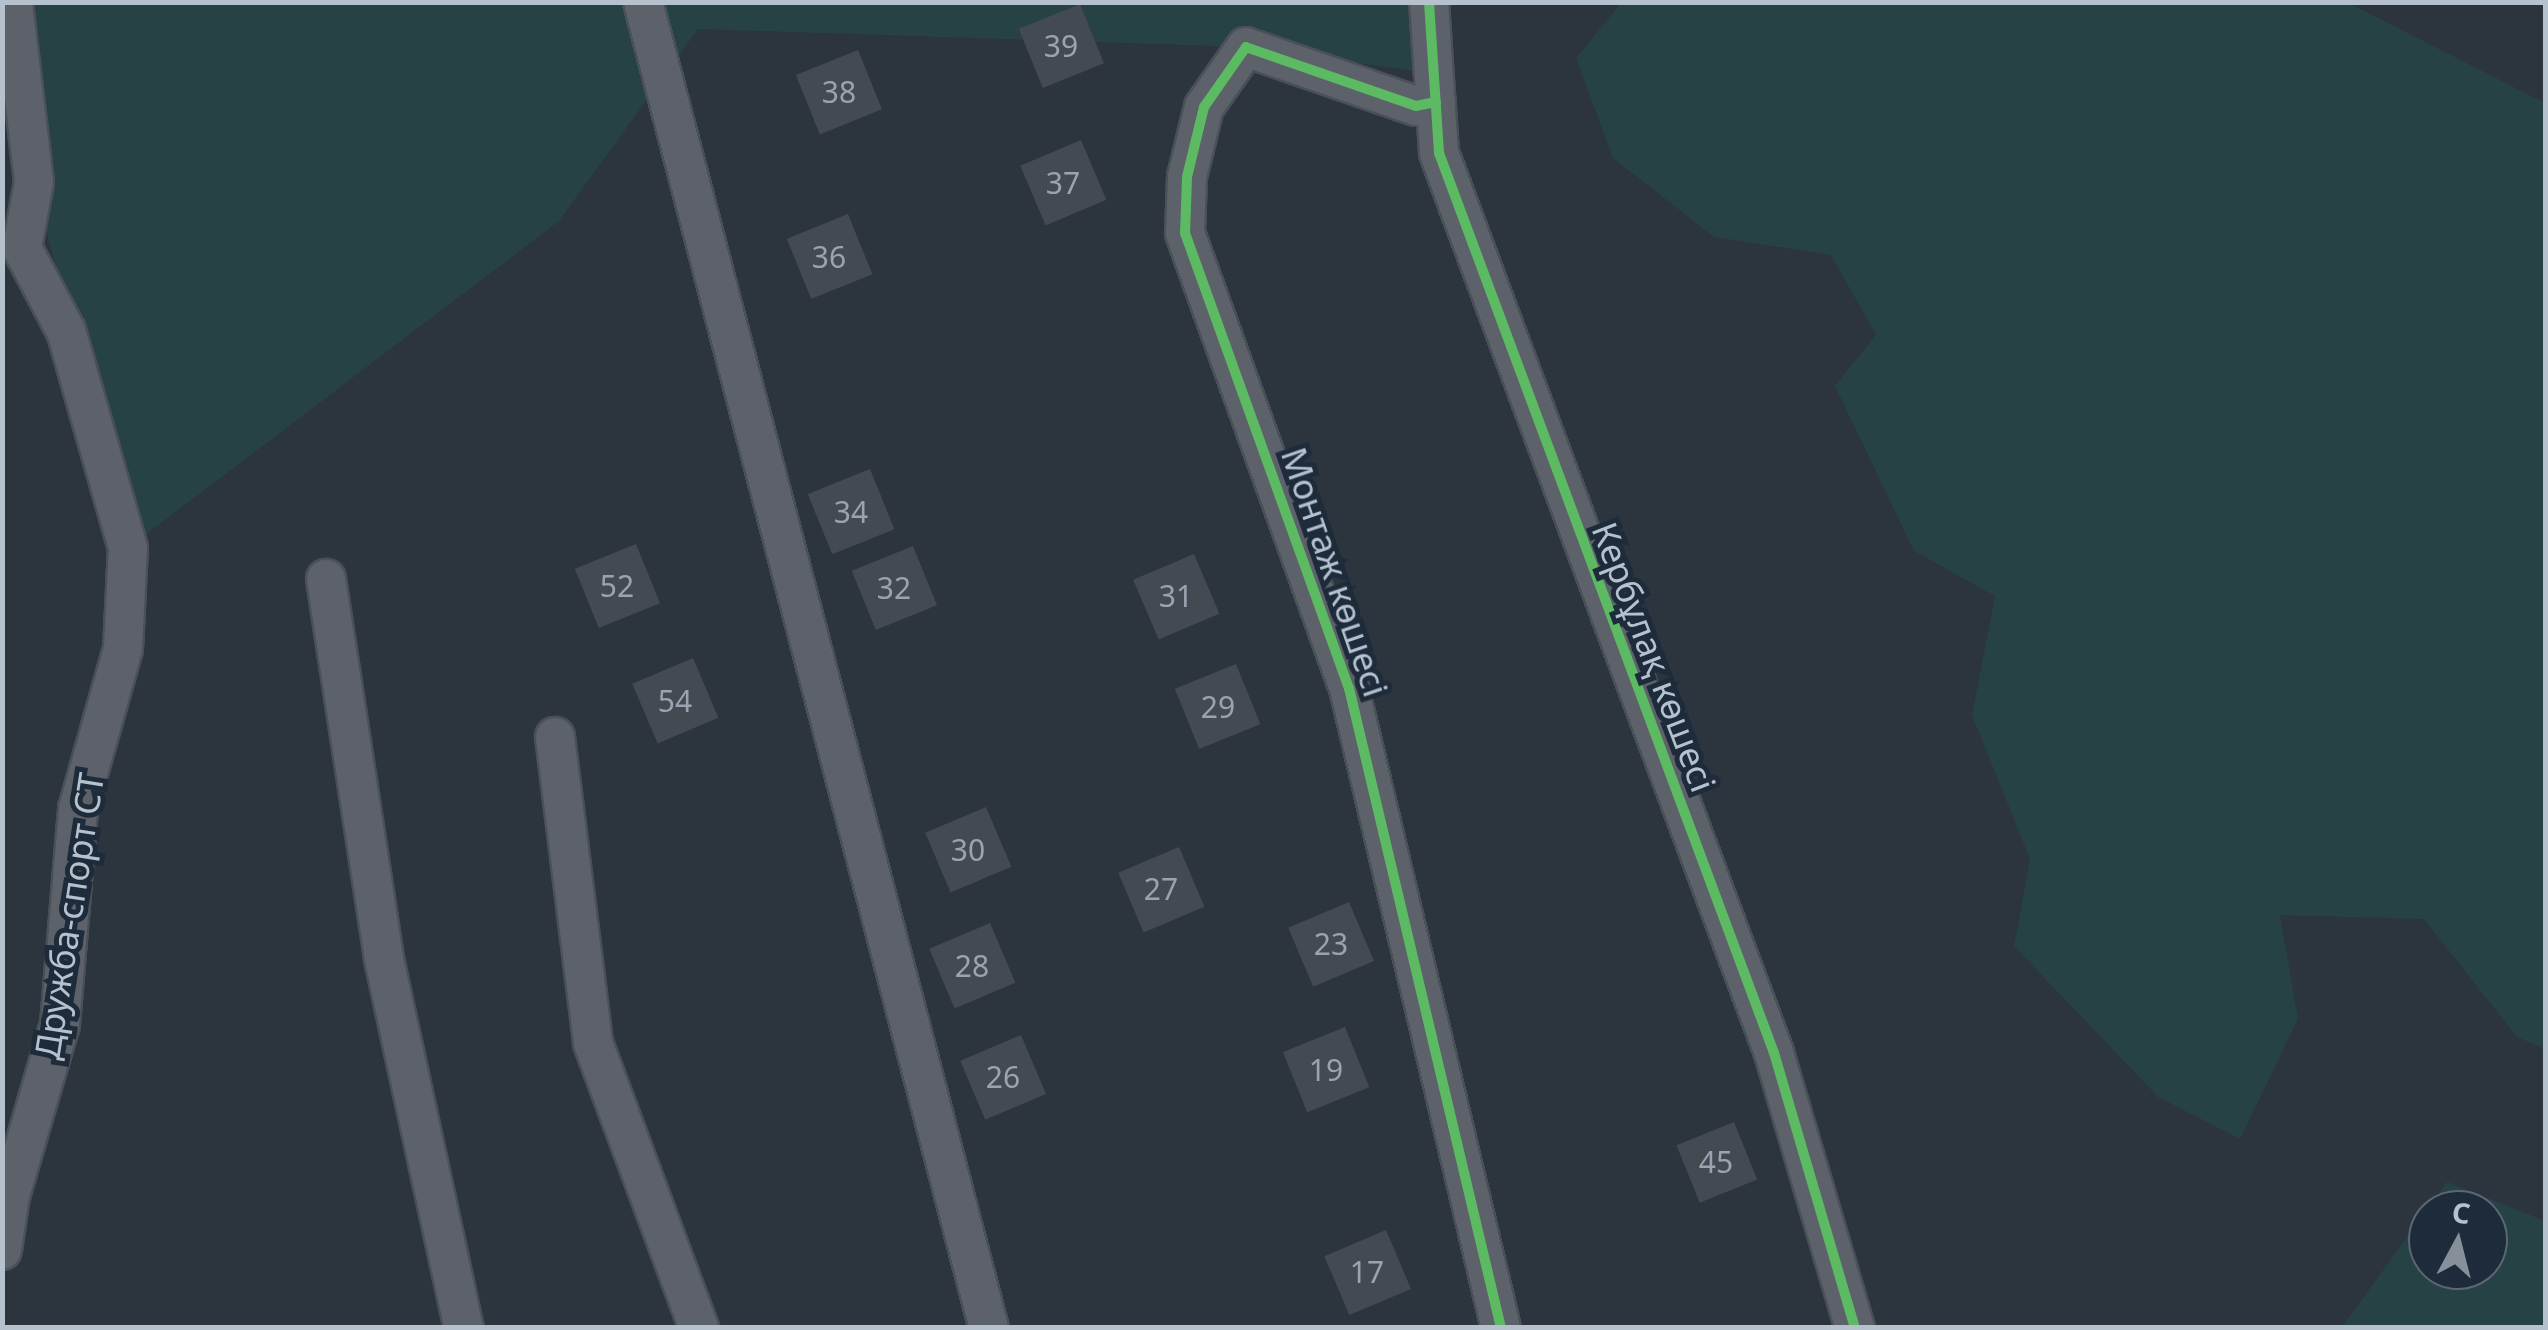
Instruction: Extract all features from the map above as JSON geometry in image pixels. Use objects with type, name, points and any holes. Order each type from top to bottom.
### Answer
[{"type":"street","name":"Дружба-спорт СТ","points":[[2,1250],[10,1196],[60,1024],[78,809],[123,649],[128,548],[66,331],[22,248],[34,182],[12,2]]},
{"type":"street","points":[[643,2],[989,1328]]},
{"type":"street","name":"Кербұлақ көшесі","points":[[1429,2],[1439,152],[1774,1053],[1855,1328]]},
{"type":"street","name":"Монтаж көшесі","points":[[1436,102],[1416,106],[1246,47],[1204,107],[1188,177],[1185,233],[1350,688],[1501,1328]]},
{"type":"street","points":[[326,580],[384,959],[464,1328]]},
{"type":"street","points":[[555,737],[594,1043],[699,1328]]},
{"type":"green space","points":[[26,3],[1420,3],[1434,74],[1246,47],[698,29],[559,221],[128,548],[34,182]]},
{"type":"green space","points":[[1621,3],[2349,3],[2545,103],[2545,1049],[2517,1037],[2424,919],[2280,915],[2298,1019],[2240,1139],[2158,1097],[2014,946],[2030,859],[1972,715],[1995,596],[1914,551],[1835,386],[1876,335],[1831,255],[1714,237],[1613,158],[1576,58]]},
{"type":"green space","points":[[2447,1182],[2467,1190],[2441,1190]]},
{"type":"green space","points":[[2508,1206],[2545,1221],[2545,1327],[2342,1327],[2408,1236],[2408,1290],[2508,1290]]},
{"type":"building","points":[[1080,4],[1104,63],[1043,88],[1019,29]]},
{"type":"building","points":[[858,50],[882,109],[820,134],[796,75]]},
{"type":"building","points":[[1081,140],[1106,200],[1046,226],[1020,166]]},
{"type":"building","points":[[848,214],[872,274],[811,299],[787,239]]},
{"type":"building","points":[[870,469],[894,529],[832,554],[808,494]]},
{"type":"building","points":[[636,544],[660,603],[599,628],[575,569]]},
{"type":"building","points":[[913,546],[937,605],[876,630],[852,571]]},
{"type":"building","points":[[1194,554],[1219,614],[1159,640],[1133,580]]},
{"type":"building","points":[[693,658],[718,718],[658,744],[632,684]]},
{"type":"building","points":[[1236,664],[1260,724],[1199,749],[1175,689]]},
{"type":"building","points":[[986,807],[1011,867],[951,893],[925,833]]},
{"type":"building","points":[[1179,847],[1204,907],[1144,933],[1118,873]]},
{"type":"building","points":[[1349,902],[1374,961],[1313,987],[1288,928]]},
{"type":"building","points":[[990,923],[1015,983],[955,1009],[929,949]]},
{"type":"building","points":[[1345,1027],[1369,1087],[1307,1112],[1283,1052]]},
{"type":"building","points":[[1021,1035],[1046,1094],[985,1120],[960,1061]]},
{"type":"building","points":[[1734,1122],[1757,1179],[1700,1203],[1677,1145]]},
{"type":"building","points":[[1386,1230],[1411,1289],[1349,1315],[1324,1256]]},
{"type":"cycle path","points":[[1429,2],[1439,153],[1774,1053],[1855,1328]]},
{"type":"cycle path","points":[[1436,102],[1416,106],[1246,47],[1204,107],[1187,177],[1185,233],[1349,688],[1501,1328]]}]
